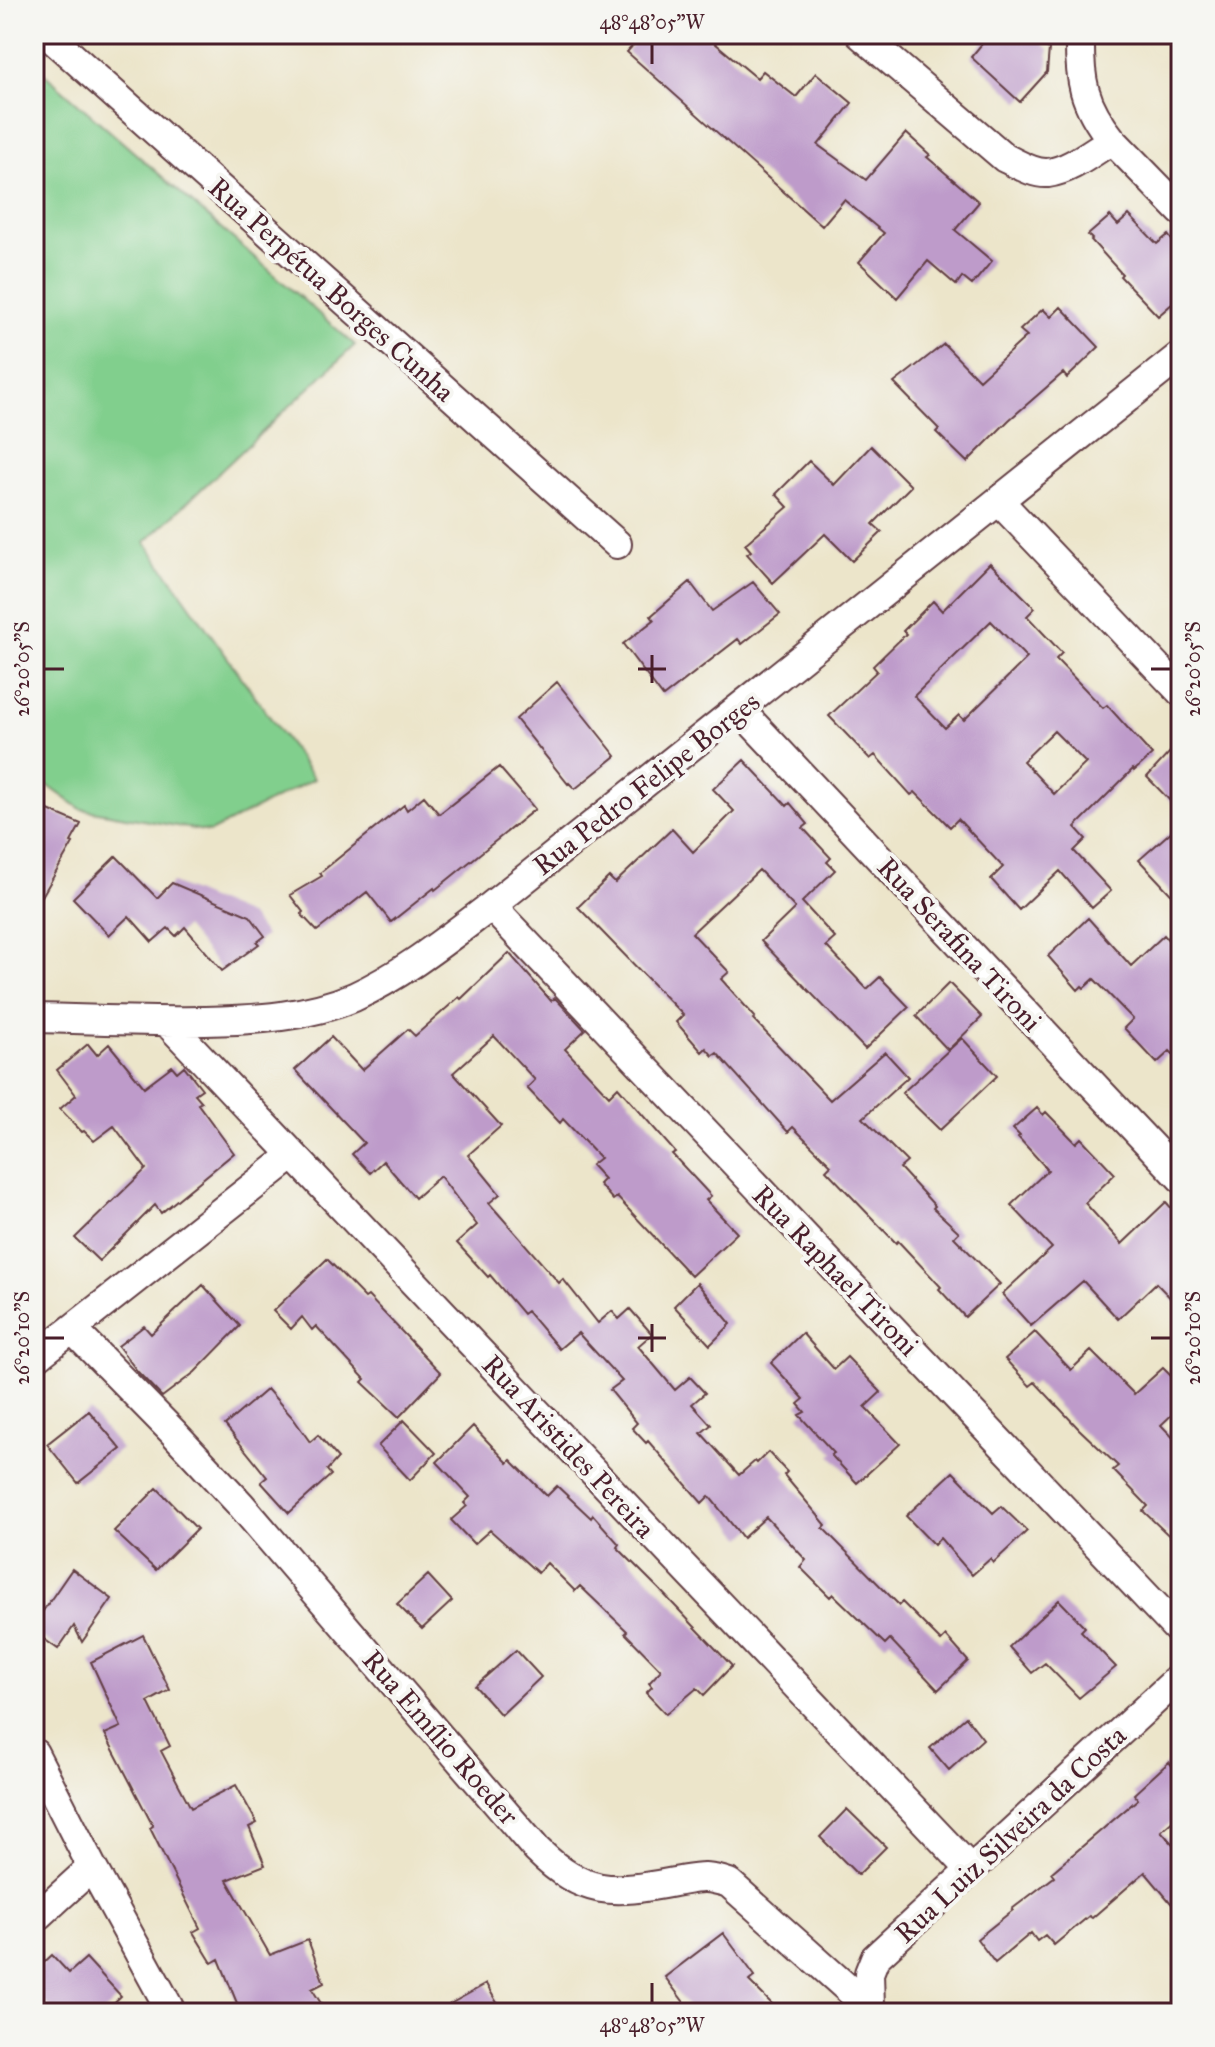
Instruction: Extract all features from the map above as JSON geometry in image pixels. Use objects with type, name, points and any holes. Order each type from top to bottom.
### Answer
[{"type":"street","name":"Rua Perpétua Borges Cunha","points":[[47,34],[617,544]]},
{"type":"street","points":[[860,34],[1005,158],[1024,168],[1046,173],[1068,166],[1112,140]]},
{"type":"street","points":[[1080,34],[1082,79],[1087,101],[1097,121],[1181,211]]},
{"type":"street","name":"Rua Pedro Felipe Borges","points":[[34,1018],[167,1022],[276,1017],[315,1010],[352,998],[385,981],[491,906],[1181,355]]},
{"type":"street","points":[[999,501],[1181,692]]},
{"type":"street","name":"Rua Serafina Tironi","points":[[739,709],[1181,1178]]},
{"type":"street","name":"Rua Raphael Tironi","points":[[491,906],[1181,1633]]},
{"type":"street","name":"Rua Aristides Pereira","points":[[167,1022],[971,1870]]},
{"type":"street","points":[[34,1359],[293,1155]]},
{"type":"street","name":"Rua Emílio Roeder","points":[[72,1329],[241,1505],[537,1850],[557,1869],[580,1883],[605,1890],[640,1889],[709,1876],[729,1883],[872,2010]]},
{"type":"street","name":"Rua Luiz Silveira da Costa","points":[[872,2010],[869,1973],[875,1958],[1181,1676]]},
{"type":"street","points":[[34,1753],[172,2013]]},
{"type":"street","points":[[34,1920],[92,1867]]},
{"type":"green space","points":[[34,65],[355,345],[145,542],[314,779],[210,832],[81,809],[34,776]]},
{"type":"building","points":[[643,34],[704,34],[757,78],[763,71],[796,97],[816,73],[852,103],[818,145],[866,180],[906,133],[930,155],[927,157],[979,202],[955,230],[992,261],[972,285],[962,277],[956,285],[928,261],[897,298],[859,262],[884,233],[844,200],[822,226],[627,52]]},
{"type":"building","points":[[990,34],[1031,34],[1049,49],[1047,72],[1020,102],[971,57]]},
{"type":"building","points":[[1129,215],[1157,244],[1168,235],[1181,252],[1181,296],[1158,316],[1120,276],[1122,274],[1088,235],[1110,216],[1118,225]]},
{"type":"building","points":[[1061,307],[1099,347],[1067,378],[1063,373],[1009,420],[967,462],[936,432],[939,429],[894,383],[944,344],[979,380],[1027,336],[1020,330],[1043,309],[1051,317]]},
{"type":"building","points":[[871,446],[911,486],[873,524],[882,532],[852,561],[825,534],[773,583],[747,554],[751,551],[745,544],[788,507],[776,494],[809,461],[834,485]]},
{"type":"building","points":[[990,563],[1035,608],[1027,616],[1062,653],[1056,659],[1103,708],[1107,705],[1152,755],[1133,769],[1075,827],[1086,839],[1074,851],[1111,891],[1092,908],[1060,871],[1019,910],[991,879],[1003,867],[958,819],[950,827],[915,792],[911,795],[875,755],[870,759],[829,716],[877,671],[873,666],[906,634],[903,631],[933,601],[942,611]],"holes":[[[991,621],[1027,658],[964,720],[959,715],[945,728],[914,696]],[[1054,731],[1086,763],[1054,794],[1023,761]]]},
{"type":"building","points":[[690,582],[712,611],[753,582],[780,614],[742,644],[738,639],[663,697],[623,644],[654,620],[651,616]]},
{"type":"building","points":[[557,682],[616,756],[575,789],[516,719]]},
{"type":"building","points":[[1181,740],[1181,812],[1147,777]]},
{"type":"building","points":[[744,760],[787,806],[790,803],[808,824],[803,828],[831,858],[827,862],[835,870],[802,902],[835,938],[826,946],[867,989],[880,977],[909,1007],[865,1049],[761,941],[795,908],[759,870],[692,933],[729,972],[721,979],[755,1017],[753,1019],[830,1100],[885,1052],[908,1077],[863,1118],[907,1162],[900,1168],[935,1206],[933,1208],[959,1232],[954,1237],[1000,1284],[965,1317],[898,1241],[896,1243],[826,1170],[831,1165],[793,1127],[788,1132],[717,1053],[713,1056],[706,1048],[702,1052],[676,1022],[683,1015],[578,907],[609,877],[615,883],[672,829],[693,852],[734,811],[713,789]]},
{"type":"building","points":[[499,767],[535,809],[435,890],[391,922],[367,892],[317,931],[301,914],[303,912],[290,895],[322,876],[320,873],[404,805],[407,810],[424,796],[439,814]]},
{"type":"building","points":[[34,804],[81,824],[34,910]]},
{"type":"building","points":[[1181,823],[1181,905],[1139,860]]},
{"type":"building","points":[[116,856],[157,898],[172,883],[250,916],[265,936],[257,942],[259,944],[222,971],[185,927],[176,936],[168,928],[152,942],[129,916],[109,935],[73,898]]},
{"type":"building","points":[[1088,918],[1131,966],[1164,935],[1181,955],[1181,1062],[1170,1051],[1157,1063],[1124,1028],[1133,1019],[1094,979],[1078,990],[1048,956]]},
{"type":"building","points":[[509,953],[551,1001],[555,998],[585,1030],[565,1049],[609,1096],[618,1087],[675,1152],[672,1154],[711,1196],[706,1200],[737,1233],[691,1276],[617,1197],[613,1200],[599,1184],[604,1179],[591,1165],[600,1158],[563,1119],[560,1123],[527,1088],[535,1080],[494,1036],[453,1073],[501,1126],[468,1155],[500,1194],[489,1203],[559,1283],[563,1279],[598,1323],[612,1311],[619,1319],[630,1309],[652,1334],[638,1346],[675,1390],[690,1377],[705,1393],[692,1404],[711,1425],[701,1433],[739,1475],[768,1452],[787,1472],[784,1475],[826,1525],[823,1528],[899,1605],[902,1602],[941,1641],[946,1636],[968,1661],[938,1690],[890,1639],[885,1644],[800,1567],[806,1560],[766,1517],[743,1538],[709,1496],[702,1503],[648,1441],[646,1443],[632,1428],[637,1423],[610,1390],[622,1381],[578,1333],[559,1349],[527,1311],[523,1314],[457,1243],[477,1225],[440,1176],[415,1198],[383,1161],[370,1173],[352,1154],[364,1143],[295,1070],[331,1037],[362,1070],[408,1029],[415,1036],[459,997],[461,999]]},
{"type":"building","points":[[949,983],[982,1017],[948,1050],[916,1016]]},
{"type":"building","points":[[962,1038],[997,1076],[940,1130],[902,1093]]},
{"type":"building","points":[[88,1044],[97,1055],[109,1044],[144,1087],[172,1066],[177,1072],[184,1066],[202,1089],[195,1094],[202,1102],[198,1104],[234,1153],[161,1213],[155,1205],[99,1261],[75,1238],[146,1169],[114,1126],[94,1141],[60,1109],[76,1095],[57,1070]]},
{"type":"building","points":[[1037,1108],[1043,1115],[1046,1112],[1076,1143],[1081,1138],[1115,1174],[1085,1203],[1122,1244],[1166,1202],[1181,1219],[1181,1309],[1156,1283],[1118,1319],[1083,1281],[1031,1326],[1002,1294],[1052,1248],[1011,1205],[1048,1170],[1013,1129]]},
{"type":"building","points":[[327,1259],[365,1298],[368,1296],[441,1373],[399,1417],[362,1382],[365,1379],[316,1326],[312,1330],[302,1317],[291,1329],[273,1311]]},
{"type":"building","points":[[697,1283],[731,1324],[710,1345],[674,1306]]},
{"type":"building","points":[[203,1285],[240,1326],[195,1372],[162,1397],[118,1346],[144,1326],[151,1334]]},
{"type":"building","points":[[1035,1332],[1071,1370],[1091,1351],[1134,1394],[1163,1368],[1181,1386],[1181,1406],[1161,1425],[1181,1446],[1181,1547],[1143,1511],[1148,1506],[1113,1470],[1118,1466],[1035,1382],[1030,1386],[1005,1359]]},
{"type":"building","points":[[802,1333],[834,1369],[847,1357],[881,1392],[865,1407],[900,1444],[857,1483],[799,1415],[805,1412],[798,1404],[804,1399],[771,1363]]},
{"type":"building","points":[[267,1389],[310,1442],[318,1435],[338,1458],[327,1470],[331,1475],[289,1513],[261,1482],[267,1477],[225,1425]]},
{"type":"building","points":[[89,1411],[121,1449],[78,1483],[47,1444]]},
{"type":"building","points":[[404,1420],[436,1453],[410,1480],[378,1446]]},
{"type":"building","points":[[473,1426],[508,1463],[511,1460],[547,1496],[557,1486],[591,1518],[593,1515],[619,1544],[617,1547],[732,1666],[704,1695],[697,1688],[666,1714],[646,1693],[652,1687],[649,1683],[661,1670],[625,1633],[627,1631],[580,1586],[575,1591],[547,1563],[538,1573],[490,1530],[474,1544],[451,1520],[467,1506],[464,1503],[470,1497],[437,1462]]},
{"type":"building","points":[[953,1472],[993,1513],[1001,1506],[1027,1531],[993,1563],[990,1559],[972,1575],[940,1538],[934,1545],[906,1516]]},
{"type":"building","points":[[157,1488],[197,1529],[156,1570],[114,1531]]},
{"type":"building","points":[[72,1569],[112,1599],[82,1642],[74,1626],[58,1649],[34,1632],[34,1624]]},
{"type":"building","points":[[428,1575],[452,1601],[422,1629],[397,1604]]},
{"type":"building","points":[[1059,1600],[1085,1627],[1081,1631],[1116,1667],[1079,1698],[1045,1663],[1032,1673],[1009,1647]]},
{"type":"building","points":[[143,1635],[170,1690],[148,1702],[170,1746],[161,1751],[191,1808],[236,1785],[257,1823],[249,1827],[265,1865],[227,1880],[270,1955],[308,1940],[324,1983],[312,1989],[327,2013],[241,2013],[219,1959],[212,1963],[193,1932],[200,1928],[150,1828],[153,1826],[105,1734],[121,1727],[91,1662]]},
{"type":"building","points":[[516,1650],[541,1677],[501,1715],[475,1686]]},
{"type":"building","points":[[966,1717],[983,1739],[949,1770],[930,1748]]},
{"type":"building","points":[[1169,1762],[1181,1776],[1181,1814],[1161,1831],[1181,1853],[1181,1915],[1145,1872],[1092,1918],[1089,1916],[1054,1945],[1045,1935],[1037,1941],[1031,1933],[995,1963],[977,1939],[1054,1877],[1051,1873],[1138,1799],[1134,1794]]},
{"type":"building","points":[[847,1809],[886,1847],[858,1875],[820,1837]]},
{"type":"building","points":[[723,1933],[755,1976],[749,1981],[781,2013],[692,2013],[665,1977]]},
{"type":"building","points":[[52,1955],[69,1973],[86,1958],[121,1996],[103,2013],[55,2013],[34,1986],[34,1972]]},
{"type":"building","points":[[486,1984],[503,2013],[434,2013]]}]
